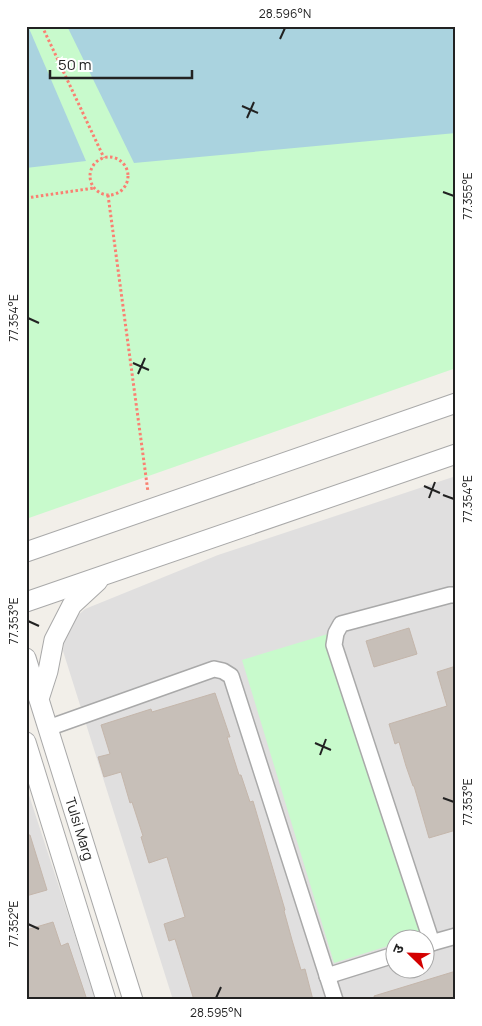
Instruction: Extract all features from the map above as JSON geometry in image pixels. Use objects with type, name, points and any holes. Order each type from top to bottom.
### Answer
[{"type":"street","points":[[26,552],[456,403]]},
{"type":"street","points":[[26,602],[456,454]]},
{"type":"street","points":[[39,699],[48,671],[54,640],[72,605],[105,575]]},
{"type":"street","points":[[423,928],[334,645],[336,633],[341,624],[456,595]]},
{"type":"street","name":"Tulsi Marg","points":[[26,658],[133,1000]]},
{"type":"street","points":[[48,728],[214,669],[223,671],[231,676],[335,1000]]},
{"type":"street","name":"Tulsi Marg","points":[[26,742],[106,1000]]},
{"type":"street","points":[[434,942],[456,936]]},
{"type":"street","points":[[328,976],[384,958]]},
{"type":"path","points":[[42,26],[104,158]]},
{"type":"path","points":[[26,198],[94,188],[108,195],[121,191],[126,186],[128,178],[128,171],[124,164],[112,157],[104,158],[93,166],[90,174],[94,188]]},
{"type":"path","points":[[108,195],[150,510]]},
{"type":"shaded area","points":[[456,476],[456,1000],[173,1000],[63,651],[66,626],[85,609],[218,555]]},
{"type":"shaded area","points":[[26,786],[96,1000],[26,1000]]},
{"type":"green space","points":[[26,26],[456,26],[456,368],[26,519]]},
{"type":"green space","points":[[331,633],[422,928],[384,928],[384,947],[334,963],[242,660]]},
{"type":"water","points":[[26,26],[28,26],[86,161],[26,168]]},
{"type":"water","points":[[67,26],[456,26],[456,133],[134,163]]},
{"type":"building","points":[[409,628],[417,654],[374,667],[366,641]]},
{"type":"building","points":[[456,666],[456,830],[429,838],[399,742],[395,744],[389,724],[447,706],[437,672]]},
{"type":"building","points":[[215,693],[230,737],[227,737],[239,775],[241,775],[250,802],[253,801],[301,970],[305,969],[313,1000],[194,1000],[175,939],[169,941],[164,924],[185,917],[167,857],[149,863],[141,837],[143,836],[132,802],[130,803],[121,772],[104,777],[98,757],[110,754],[101,725],[151,709],[152,712]]},
{"type":"building","points":[[26,835],[30,835],[47,890],[26,896]]},
{"type":"building","points":[[53,922],[61,946],[68,943],[87,1000],[26,1000],[26,930]]},
{"type":"building","points":[[456,971],[456,1000],[375,1000],[374,996]]}]
